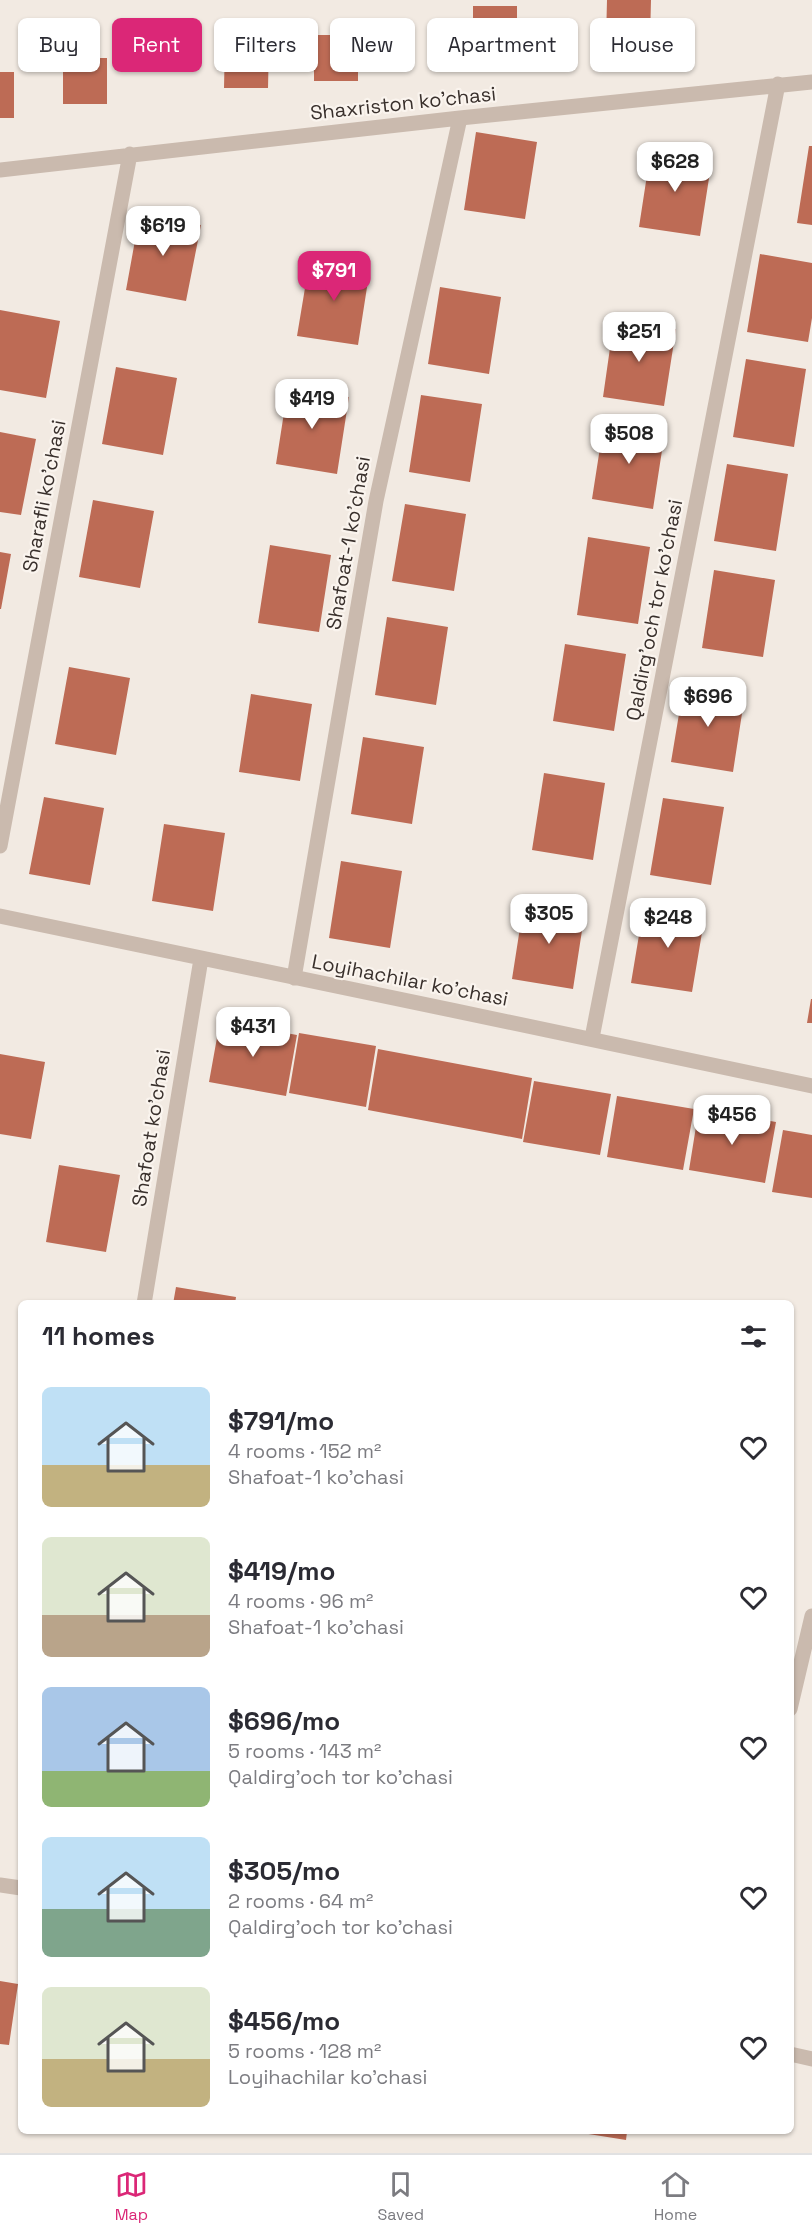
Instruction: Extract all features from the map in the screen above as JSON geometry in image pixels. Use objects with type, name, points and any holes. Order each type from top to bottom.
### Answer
[{"type":"street","name":"Shaxriston ko'chasi","points":[[0,170],[460,118],[812,82]]},
{"type":"street","name":"Qaldirg'och tor ko'chasi","points":[[592,1038],[778,84]]},
{"type":"street","name":"Shafoat-1 ko'chasi","points":[[294,978],[376,501],[460,118]]},
{"type":"street","name":"Sharafli ko'chasi","points":[[0,846],[130,154]]},
{"type":"street","name":"Loyihachilar ko'chasi","points":[[0,916],[592,1038],[812,1086]]},
{"type":"street","name":"Shafoat ko'chasi","points":[[145,1300],[201,959]]},
{"type":"street","points":[[794,1692],[812,1616]]},
{"type":"street","points":[[0,1885],[18,1888]]},
{"type":"street","points":[[794,2055],[812,2059]]},
{"type":"building","points":[[607,0],[651,0],[651,18],[607,18]]},
{"type":"building","points":[[473,6],[517,6],[517,18],[473,18]]},
{"type":"building","points":[[318,35],[330,35],[330,72],[358,72],[358,81],[314,81],[314,72],[318,72]]},
{"type":"building","points":[[100,58],[107,58],[107,104],[63,104],[63,72],[100,72]]},
{"type":"building","points":[[0,72],[14,72],[14,118],[0,118]]},
{"type":"building","points":[[224,72],[268,72],[268,88],[224,88]]},
{"type":"building","points":[[476,132],[537,142],[525,219],[464,210]]},
{"type":"building","points":[[809,146],[812,146],[812,225],[797,223]]},
{"type":"building","points":[[651,149],[712,159],[700,236],[639,227]]},
{"type":"building","points":[[140,213],[201,225],[186,301],[126,290]]},
{"type":"building","points":[[760,254],[812,263],[812,318],[808,342],[747,332]]},
{"type":"building","points":[[310,258],[370,268],[358,345],[297,336]]},
{"type":"building","points":[[440,287],[501,297],[489,374],[428,364]]},
{"type":"building","points":[[0,310],[60,321],[46,398],[0,390]]},
{"type":"building","points":[[614,320],[676,329],[664,406],[603,397]]},
{"type":"building","points":[[746,359],[806,369],[794,447],[733,437]]},
{"type":"building","points":[[116,367],[177,378],[163,455],[102,444]]},
{"type":"building","points":[[288,387],[349,397],[337,474],[276,464]]},
{"type":"building","points":[[421,395],[482,404],[470,482],[409,472]]},
{"type":"building","points":[[604,422],[665,431],[653,509],[592,499]]},
{"type":"building","points":[[0,432],[36,439],[21,515],[0,512]]},
{"type":"building","points":[[727,464],[788,474],[776,551],[714,541]]},
{"type":"building","points":[[93,500],[154,511],[140,588],[79,577]]},
{"type":"building","points":[[405,504],[466,514],[454,591],[392,581]]},
{"type":"building","points":[[588,537],[650,547],[638,624],[577,615]]},
{"type":"building","points":[[270,545],[331,555],[319,632],[258,623]]},
{"type":"building","points":[[0,552],[11,554],[1,609],[0,609]]},
{"type":"building","points":[[714,570],[775,580],[763,657],[702,648]]},
{"type":"building","points":[[387,617],[448,627],[436,705],[375,695]]},
{"type":"building","points":[[565,644],[626,654],[614,731],[553,721]]},
{"type":"building","points":[[69,667],[130,678],[116,755],[55,744]]},
{"type":"building","points":[[684,684],[745,694],[733,772],[671,762]]},
{"type":"building","points":[[251,694],[312,704],[300,781],[239,772]]},
{"type":"building","points":[[363,737],[424,747],[412,824],[351,814]]},
{"type":"building","points":[[544,773],[605,783],[593,860],[532,850]]},
{"type":"building","points":[[44,797],[104,808],[90,885],[29,874]]},
{"type":"building","points":[[663,798],[724,807],[711,885],[650,875]]},
{"type":"building","points":[[164,824],[225,833],[213,911],[152,901]]},
{"type":"building","points":[[341,861],[402,871],[390,948],[329,938]]},
{"type":"building","points":[[524,902],[585,911],[573,989],[512,979]]},
{"type":"building","points":[[644,905],[705,915],[692,992],[631,983]]},
{"type":"building","points":[[811,999],[812,1023],[807,1023]]},
{"type":"building","points":[[220,1021],[297,1035],[286,1096],[209,1082]]},
{"type":"building","points":[[299,1033],[376,1046],[366,1107],[289,1093]]},
{"type":"building","points":[[378,1049],[532,1078],[522,1139],[368,1110]]},
{"type":"building","points":[[0,1054],[45,1062],[31,1139],[0,1134]]},
{"type":"building","points":[[534,1081],[611,1094],[600,1155],[523,1142]]},
{"type":"building","points":[[617,1096],[694,1109],[683,1170],[607,1157]]},
{"type":"building","points":[[699,1108],[776,1122],[765,1183],[689,1170]]},
{"type":"building","points":[[783,1130],[812,1135],[812,1198],[772,1192]]},
{"type":"building","points":[[59,1165],[120,1175],[106,1252],[46,1242]]},
{"type":"building","points":[[176,1287],[236,1297],[236,1300],[174,1300]]},
{"type":"building","points":[[0,1981],[18,1984],[9,2045],[0,2044]]},
{"type":"building","points":[[588,2134],[627,2134],[626,2140]]}]
